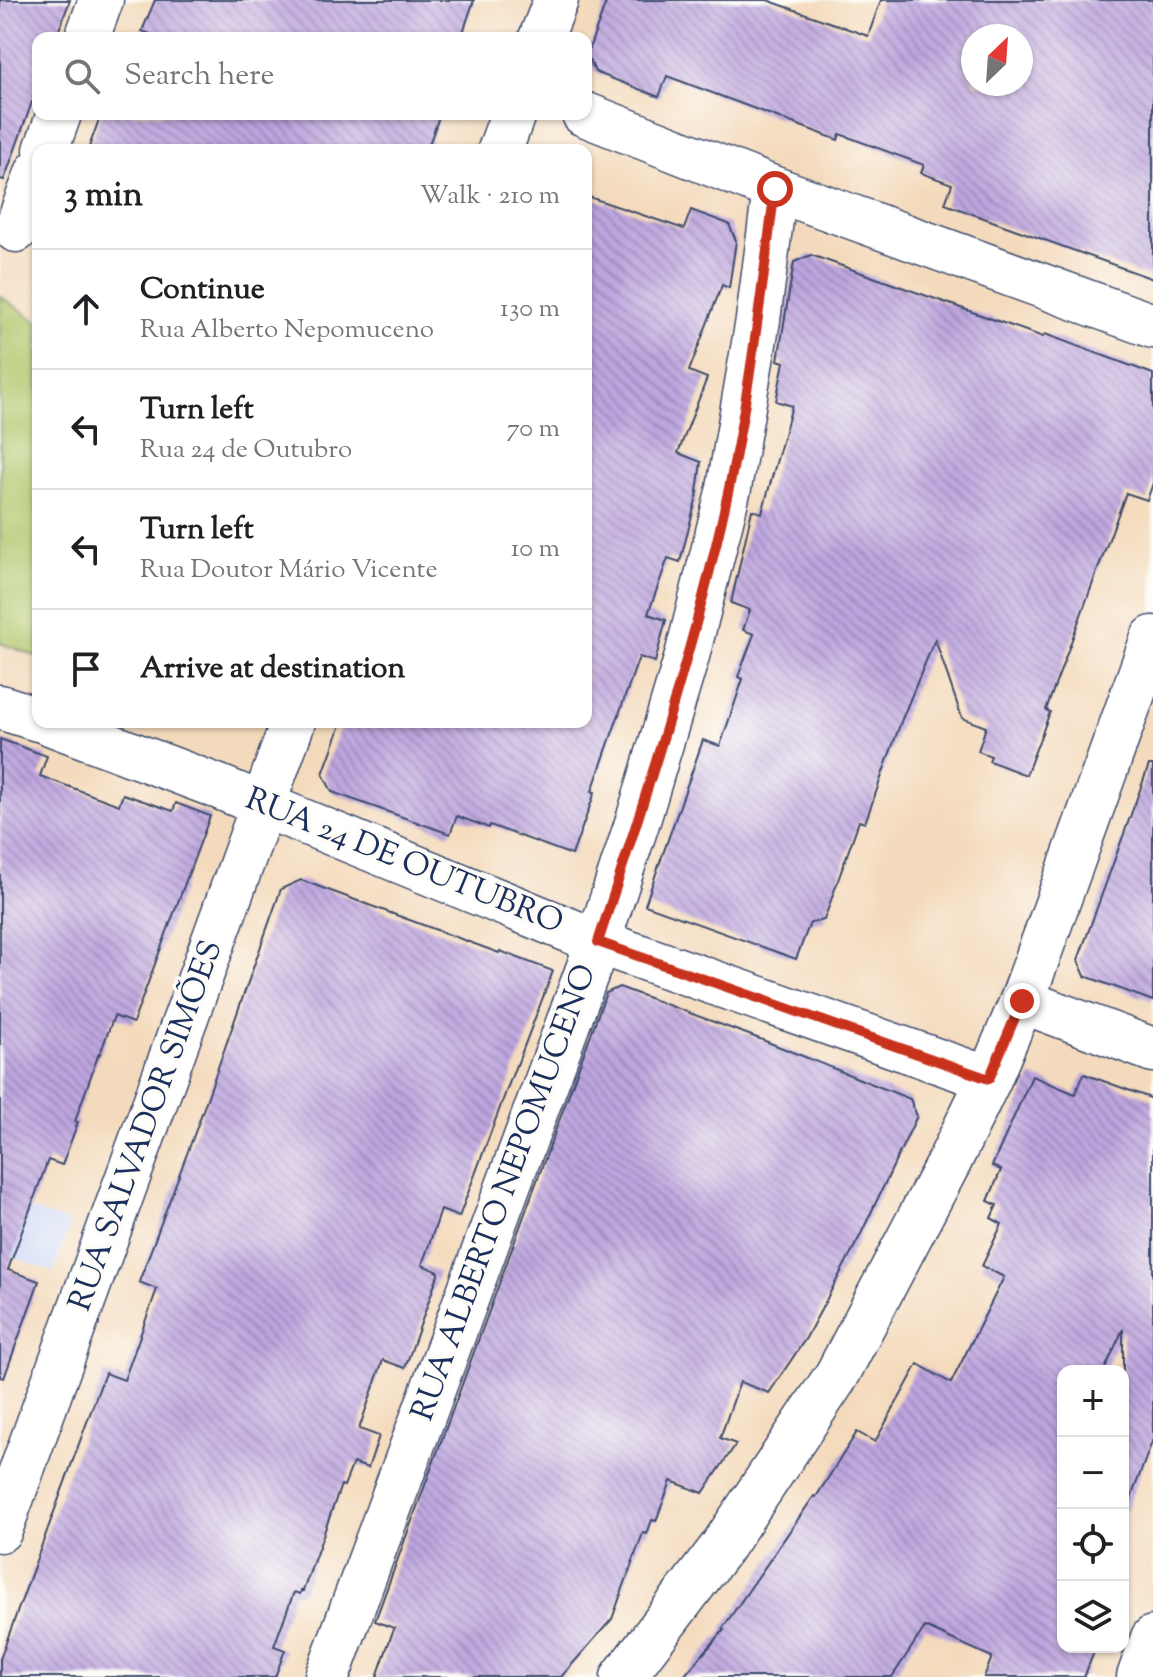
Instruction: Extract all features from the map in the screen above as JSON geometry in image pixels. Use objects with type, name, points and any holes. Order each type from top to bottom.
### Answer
[{"type":"street","points":[[89,32],[101,0]]},
{"type":"street","points":[[543,32],[556,0]]},
{"type":"street","points":[[592,117],[775,189],[1153,326]]},
{"type":"street","points":[[48,144],[57,120]]},
{"type":"street","points":[[502,144],[511,120]]},
{"type":"street","points":[[18,231],[32,189]]},
{"type":"street","name":"RUA ALBERTO NEPOMUCENO","points":[[327,1677],[598,942],[639,817],[687,656],[725,503],[758,320],[775,189]]},
{"type":"street","points":[[623,1677],[722,1547],[837,1375],[950,1160],[1022,1001],[1153,638]]},
{"type":"street","points":[[0,707],[32,717]]},
{"type":"street","name":"RUA 24 DE OUTUBRO","points":[[63,728],[219,787],[598,942],[989,1079]]},
{"type":"street","name":"RUA SALVADOR SIMÕES","points":[[0,1530],[291,728]]},
{"type":"street","points":[[1022,1001],[1153,1050]]},
{"type":"street","points":[[1139,1677],[1153,1638]]},
{"type":"shaded area","points":[[0,1199],[71,1223],[53,1272],[0,1252]]},
{"type":"green space","points":[[0,296],[32,318],[32,655],[0,643]]},
{"type":"building","points":[[0,0],[70,0],[58,32],[32,32],[32,102],[4,180],[0,179]]},
{"type":"building","points":[[155,0],[474,0],[463,32],[142,31]]},
{"type":"building","points":[[607,0],[767,0],[868,36],[881,0],[1153,0],[1153,279],[945,204],[952,184],[921,173],[924,165],[840,134],[838,140],[667,76],[659,97],[595,72],[592,40]]},
{"type":"building","points":[[99,120],[438,120],[429,144],[90,144]]},
{"type":"building","points":[[592,198],[684,229],[691,210],[729,224],[736,241],[729,288],[722,285],[689,371],[707,378],[678,453],[701,462],[698,492],[680,562],[668,558],[648,614],[666,620],[655,662],[639,657],[572,855],[457,816],[450,834],[332,792],[323,774],[340,728],[592,728]]},
{"type":"building","points":[[811,255],[1153,374],[1153,483],[1147,500],[1126,493],[1046,710],[1050,712],[1026,775],[989,761],[991,756],[978,751],[986,727],[962,718],[935,639],[865,823],[859,821],[824,920],[810,923],[796,959],[645,905],[703,740],[720,746],[743,679],[738,677],[754,634],[743,630],[750,610],[731,603],[752,510],[762,513],[792,406],[776,401],[784,362],[778,360],[794,262]]},
{"type":"building","points":[[0,739],[47,756],[40,776],[119,805],[123,794],[173,811],[176,803],[210,816],[133,1023],[114,1016],[62,1165],[48,1160],[8,1270],[39,1281],[4,1378],[0,1377]]},
{"type":"building","points":[[1149,765],[1153,765],[1153,1001],[1085,976],[1078,960]]},
{"type":"building","points":[[301,880],[553,971],[459,1217],[441,1210],[422,1265],[439,1272],[405,1368],[383,1360],[359,1429],[379,1436],[368,1468],[353,1463],[344,1486],[341,1485],[303,1591],[300,1594],[294,1592],[274,1646],[285,1650],[275,1677],[0,1677],[0,1659],[105,1373],[124,1380],[157,1289],[139,1282],[281,889]]},
{"type":"building","points":[[619,987],[910,1099],[917,1116],[859,1238],[806,1338],[769,1393],[740,1382],[720,1438],[736,1444],[703,1493],[671,1481],[656,1521],[652,1520],[647,1534],[643,1533],[612,1619],[561,1677],[377,1677],[394,1628],[375,1621],[606,993]]},
{"type":"building","points":[[1084,1074],[1153,1099],[1153,1439],[1129,1503],[1129,1365],[1123,1365],[1123,1329],[1107,1365],[1057,1365],[1057,1653],[1094,1653],[1084,1677],[984,1677],[992,1657],[925,1627],[892,1677],[683,1677],[724,1630],[857,1432],[875,1442],[918,1364],[951,1383],[1004,1277],[982,1266],[1002,1224],[991,1218],[997,1205],[988,1201],[1001,1170],[992,1166],[1032,1076],[1075,1094]]},
{"type":"route","points":[[775,189],[758,320],[729,488],[687,656],[598,942],[989,1079],[1022,1001]]}]
